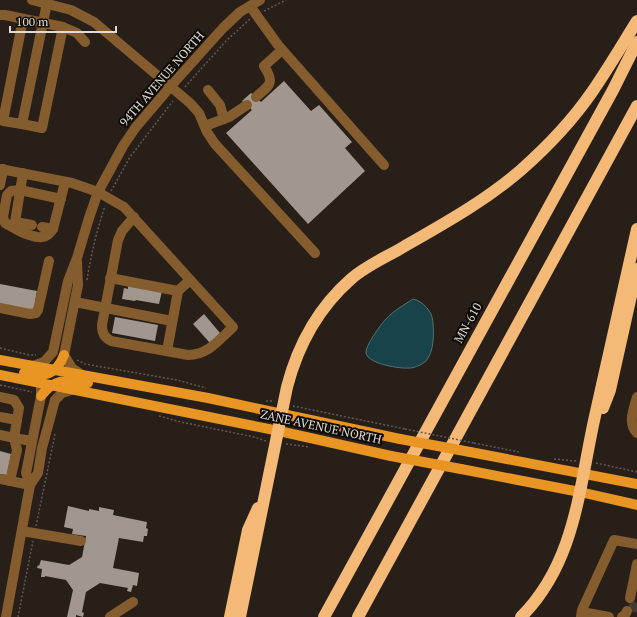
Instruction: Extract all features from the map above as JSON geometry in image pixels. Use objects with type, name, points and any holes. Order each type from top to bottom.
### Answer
[{"type":"highway","points":[[240,617],[279,431],[286,409],[290,376],[297,354],[315,319],[331,299],[360,272],[464,212],[492,193],[520,170],[551,141],[582,106],[604,75],[637,21]]},
{"type":"highway","name":"MN-610","points":[[324,617],[613,90],[637,42]]},
{"type":"highway","points":[[358,617],[637,106]]},
{"type":"highway","points":[[521,617],[541,593],[560,560],[569,536],[580,492],[637,229]]},
{"type":"highway","points":[[592,433],[610,390],[637,269]]},
{"type":"highway","points":[[230,617],[248,530],[255,514],[265,499]]},
{"type":"main road","points":[[0,369],[26,374],[48,374],[59,366],[64,354]]},
{"type":"main road","name":"ZANE AVENUE NORTH","points":[[0,360],[83,376],[206,393],[286,409],[400,438],[472,448],[637,484]]},
{"type":"main road","name":"ZANE AVENUE NORTH","points":[[0,374],[279,431],[391,456],[580,492],[637,505]]},
{"type":"main road","points":[[37,394],[52,385],[63,381],[74,381],[139,392],[206,393]]},
{"type":"street","points":[[32,0],[71,10],[94,22],[179,94],[199,113],[207,132],[215,144],[315,254]]},
{"type":"street","name":"94TH AVENUE NORTH","points":[[33,366],[44,362],[52,352],[68,280],[77,258],[82,237],[98,192],[123,146],[136,127],[170,87],[224,28],[250,6],[260,0]]},
{"type":"street","points":[[22,124],[47,3]]},
{"type":"street","points":[[250,6],[282,50],[384,165]]},
{"type":"street","points":[[0,15],[63,27],[77,33],[85,42]]},
{"type":"street","points":[[23,19],[3,121],[42,128],[63,27]]},
{"type":"street","points":[[256,97],[267,87],[270,82],[271,78],[264,66],[282,50]]},
{"type":"street","points":[[208,90],[220,105],[224,119]]},
{"type":"street","points":[[205,126],[237,113],[247,106]]},
{"type":"street","points":[[0,185],[2,169],[65,182],[98,192],[124,207],[134,218],[190,280],[233,327],[203,353],[188,355],[111,340],[105,338],[102,333],[110,278],[118,240],[122,231],[134,218]]},
{"type":"street","points":[[23,173],[16,225],[22,233],[42,238],[49,234],[53,229],[65,182]]},
{"type":"street","points":[[20,190],[61,199]]},
{"type":"street","points":[[16,225],[37,226],[53,229]]},
{"type":"street","name":"94TH AVENUE NORTH","points":[[64,354],[78,285],[77,258]]},
{"type":"street","points":[[0,308],[30,314],[36,313],[46,280],[49,260]]},
{"type":"street","points":[[110,278],[178,291]]},
{"type":"street","points":[[167,351],[178,291],[190,280]]},
{"type":"street","points":[[75,302],[172,321]]},
{"type":"street","points":[[64,354],[72,368],[83,376]]},
{"type":"street","points":[[30,485],[26,473],[32,441],[37,394],[41,387],[38,382]]},
{"type":"street","points":[[0,616],[5,617],[30,485],[38,473],[42,448],[56,400],[62,393],[74,389]]},
{"type":"street","points":[[0,397],[14,400],[19,408],[14,438],[16,450],[5,480],[30,485]]},
{"type":"street","points":[[637,397],[631,424],[632,428],[637,433]]},
{"type":"street","points":[[0,417],[17,420]]},
{"type":"street","points":[[0,435],[32,441]]},
{"type":"street","points":[[22,531],[81,541]]},
{"type":"street","points":[[609,617],[581,614],[614,540],[637,544]]},
{"type":"street","points":[[634,596],[637,564]]},
{"type":"street","points":[[110,617],[132,602]]},
{"type":"path","points":[[86,286],[91,253],[108,197],[130,157],[170,103],[226,41],[242,26],[257,15],[286,0]]},
{"type":"path","points":[[0,348],[29,356],[40,354]]},
{"type":"path","points":[[76,359],[85,364],[177,380],[206,393]]},
{"type":"path","points":[[0,385],[37,394]]},
{"type":"path","points":[[262,401],[274,401]]},
{"type":"path","points":[[286,409],[405,429],[472,448],[526,453]]},
{"type":"path","points":[[35,529],[56,430]]},
{"type":"path","points":[[548,458],[573,462],[586,461],[637,472]]},
{"type":"path","points":[[18,617],[33,536]]},
{"type":"water","points":[[413,299],[417,300],[427,308],[433,319],[433,343],[429,357],[421,365],[412,368],[392,367],[372,360],[368,357],[366,350],[374,335],[389,316]]},
{"type":"building","points":[[284,81],[311,111],[319,105],[352,142],[345,148],[365,171],[308,224],[226,133],[252,110],[242,101],[251,93],[261,102]]},
{"type":"building","points":[[0,284],[37,291],[33,310],[0,304]]},
{"type":"building","points":[[128,285],[162,291],[159,304],[122,299],[124,288],[128,289]]},
{"type":"building","points":[[204,314],[220,333],[210,343],[193,324]]},
{"type":"building","points":[[115,317],[158,325],[155,341],[112,333]]},
{"type":"building","points":[[0,451],[11,454],[7,475],[0,474]]},
{"type":"building","points":[[68,506],[89,511],[89,509],[99,511],[99,507],[114,510],[113,515],[147,522],[146,528],[148,529],[147,536],[144,536],[143,542],[119,538],[113,568],[139,573],[137,586],[133,585],[131,592],[127,591],[128,588],[100,583],[86,592],[82,612],[84,613],[83,617],[76,615],[76,617],[67,617],[73,590],[66,580],[45,576],[41,577],[42,569],[37,568],[41,560],[69,565],[82,557],[86,536],[72,534],[73,529],[64,527]]},
{"type":"tunnel","points":[[633,612],[635,599]]}]
